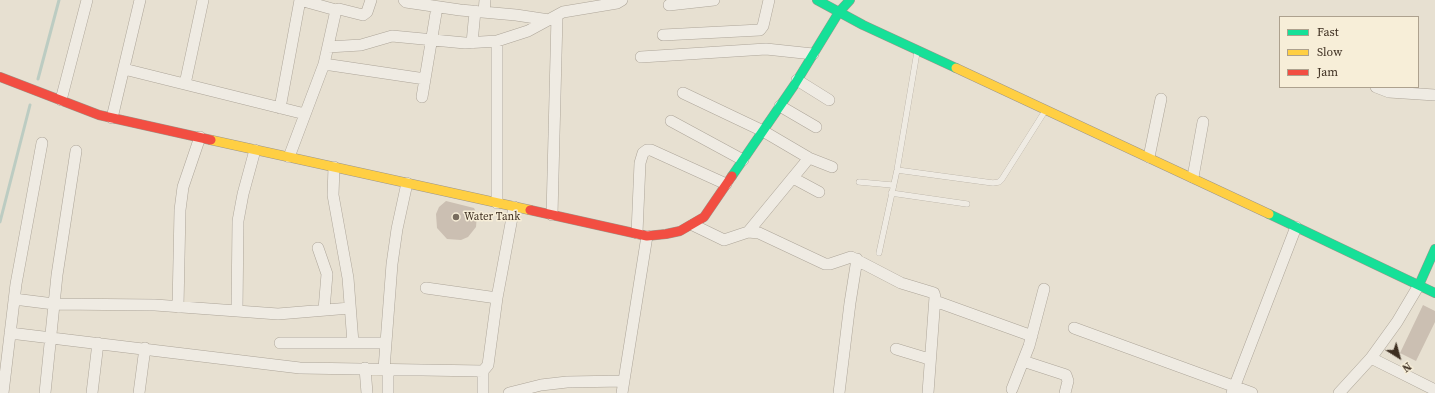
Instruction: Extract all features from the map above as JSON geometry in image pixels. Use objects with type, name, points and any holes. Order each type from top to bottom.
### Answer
[{"type":"street","points":[[60,100],[87,0]]},
{"type":"street","points":[[112,118],[140,0]]},
{"type":"street","points":[[186,84],[203,0]]},
{"type":"street","points":[[280,108],[300,0],[336,10],[339,9],[363,15],[367,12],[370,0]]},
{"type":"street","points":[[404,0],[406,2],[437,7],[553,18]]},
{"type":"street","points":[[472,43],[480,12],[485,0]]},
{"type":"street","points":[[328,47],[361,45],[392,36],[472,43],[497,41],[528,31],[572,10],[617,3],[622,0]]},
{"type":"street","points":[[669,5],[714,0]]},
{"type":"street","points":[[664,35],[760,30],[763,26],[769,0]]},
{"type":"street","points":[[817,0],[917,50],[1193,177],[1435,293]]},
{"type":"street","points":[[0,77],[99,115],[642,235],[666,234],[680,231],[693,225],[704,217],[780,106],[839,12],[850,0]]},
{"type":"street","points":[[422,97],[437,7]]},
{"type":"street","points":[[289,157],[324,64],[336,10]]},
{"type":"street","points":[[552,215],[553,18]]},
{"type":"street","points":[[497,41],[497,203]]},
{"type":"street","points":[[641,57],[766,49],[813,54]]},
{"type":"street","points":[[324,64],[425,79]]},
{"type":"street","points":[[124,68],[305,114]]},
{"type":"street","points":[[797,80],[830,100]]},
{"type":"street","points":[[1378,88],[1388,92],[1435,96]]},
{"type":"street","points":[[683,93],[763,131],[809,158],[832,167]]},
{"type":"street","points":[[1149,157],[1161,99]]},
{"type":"street","points":[[780,106],[816,126]]},
{"type":"street","points":[[671,121],[743,160]]},
{"type":"street","points":[[1193,177],[1203,122]]},
{"type":"street","points":[[178,307],[178,229],[180,210],[183,187],[200,138]]},
{"type":"street","points":[[3,393],[14,299],[42,143]]},
{"type":"street","points":[[237,311],[238,221],[243,194],[255,150]]},
{"type":"street","points":[[622,393],[642,235],[640,163],[643,153],[647,150],[651,150],[726,184]]},
{"type":"street","points":[[45,393],[57,275],[76,151]]},
{"type":"street","points":[[748,232],[809,158]]},
{"type":"street","points":[[334,167],[333,195],[348,278],[353,343]]},
{"type":"street","points":[[793,178],[819,192]]},
{"type":"street","points":[[388,393],[386,343],[392,264],[397,229],[407,183]]},
{"type":"street","points":[[483,393],[483,371],[488,365],[497,298],[514,207]]},
{"type":"street","points":[[693,225],[724,240],[748,232],[759,233],[825,264],[830,264],[845,258],[857,259],[901,283],[934,293],[935,301],[929,359],[928,393]]},
{"type":"street","points":[[1234,389],[1296,227]]},
{"type":"street","points":[[318,248],[327,274],[324,310]]},
{"type":"street","points":[[1339,393],[1371,358],[1397,322],[1419,285],[1435,249]]},
{"type":"street","points":[[839,393],[857,259]]},
{"type":"street","points":[[426,288],[497,298]]},
{"type":"street","points":[[1012,389],[1032,336],[1044,290]]},
{"type":"street","points":[[14,299],[54,304],[178,307],[278,314],[350,308]]},
{"type":"street","points":[[935,301],[1032,336]]},
{"type":"street","points":[[1074,328],[1234,389],[1252,393]]},
{"type":"street","points":[[10,333],[145,348],[300,368],[483,371]]},
{"type":"street","points":[[92,393],[98,343]]},
{"type":"street","points":[[280,344],[386,343]]},
{"type":"street","points":[[139,393],[145,348]]},
{"type":"street","points":[[896,349],[929,359]]},
{"type":"street","points":[[1371,358],[1435,390]]},
{"type":"street","points":[[1023,362],[1066,376],[1068,380],[1064,393]]},
{"type":"street","points":[[365,368],[367,393]]},
{"type":"street","points":[[509,393],[554,384],[624,381]]},
{"type":"lane","points":[[879,253],[892,185],[897,170],[917,50]]},
{"type":"lane","points":[[897,170],[993,183],[998,182],[1002,179],[1046,109]]},
{"type":"lane","points":[[859,182],[892,185]]},
{"type":"lane","points":[[891,193],[967,204]]},
{"type":"building","name":"Water Tank","points":[[446,201],[474,208],[477,214],[476,227],[468,237],[461,240],[447,239],[437,228],[436,214],[439,207]]},
{"type":"building","points":[[1423,305],[1435,311],[1435,322],[1416,361],[1400,353]]},
{"type":"waterway","points":[[38,79],[59,0]]},
{"type":"waterway","points":[[0,222],[30,105]]},
{"type":"traffic: fast","points":[[817,0],[863,25],[956,68]]},
{"type":"traffic: fast","points":[[732,176],[795,84],[839,12],[850,0]]},
{"type":"traffic: fast","points":[[1269,214],[1435,293]]},
{"type":"traffic: fast","points":[[1419,285],[1435,249]]},
{"type":"traffic: slow","points":[[956,68],[1269,214]]},
{"type":"traffic: slow","points":[[211,140],[530,210]]},
{"type":"traffic: jam","points":[[0,77],[99,115],[211,140]]},
{"type":"traffic: jam","points":[[530,210],[647,236],[666,234],[680,231],[704,217],[732,176]]},
{"type":"place","name":"Water Tank","points":[[456,217]]}]
